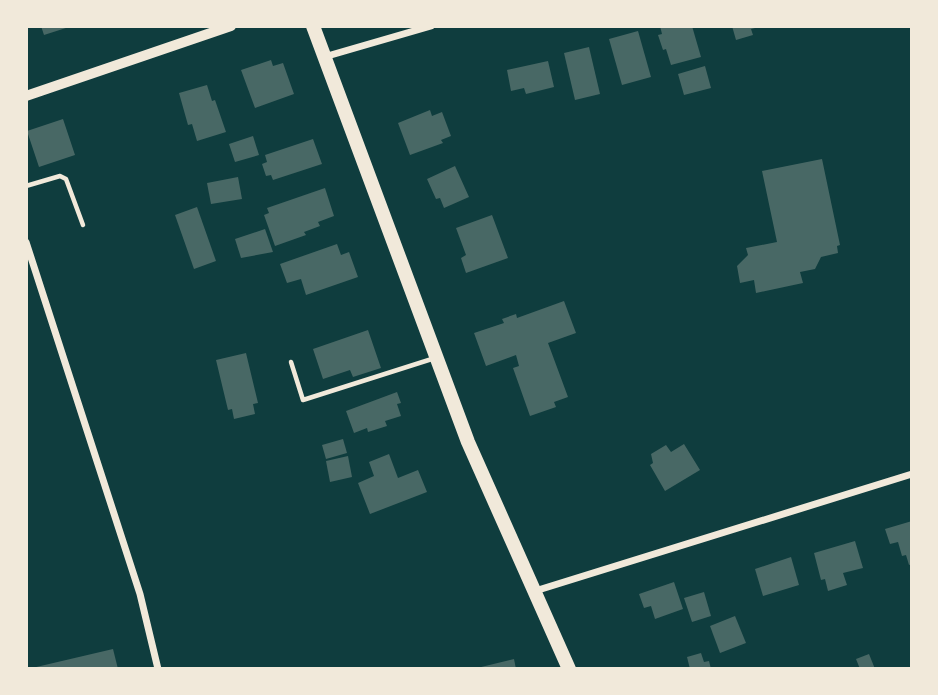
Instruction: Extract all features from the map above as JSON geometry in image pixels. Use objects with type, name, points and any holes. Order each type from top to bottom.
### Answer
[{"type":"main road","points":[[313,26],[468,442],[569,669]]},
{"type":"street","points":[[26,96],[231,26]]},
{"type":"street","points":[[324,57],[430,26]]},
{"type":"street","points":[[26,242],[140,594],[158,669]]},
{"type":"street","points":[[535,591],[912,474]]},
{"type":"lane","points":[[26,186],[60,176],[66,179],[83,225]]},
{"type":"lane","points":[[290,362],[303,400],[436,357]]},
{"type":"building","points":[[41,26],[69,26],[69,27],[44,35]]},
{"type":"building","points":[[660,26],[692,26],[701,57],[671,65],[658,35],[662,34]]},
{"type":"building","points":[[732,26],[759,27],[751,29],[753,35],[736,40]]},
{"type":"building","points":[[638,31],[651,77],[622,85],[609,39]]},
{"type":"building","points":[[589,47],[600,94],[575,100],[564,53]]},
{"type":"building","points":[[271,60],[273,66],[283,63],[294,94],[255,108],[241,70]]},
{"type":"building","points":[[548,61],[554,87],[526,94],[524,88],[511,91],[507,70]]},
{"type":"building","points":[[705,66],[711,88],[684,95],[678,74]]},
{"type":"building","points":[[207,85],[226,132],[197,141],[192,124],[188,125],[179,93]]},
{"type":"building","points":[[430,110],[432,116],[442,112],[451,136],[441,140],[443,143],[410,155],[398,123]]},
{"type":"building","points":[[63,119],[75,155],[39,167],[27,131]]},
{"type":"building","points":[[253,136],[259,155],[235,162],[229,144]]},
{"type":"building","points":[[313,139],[322,164],[273,180],[271,175],[266,176],[262,164],[267,162],[265,155]]},
{"type":"building","points":[[822,159],[840,245],[837,246],[838,253],[821,257],[815,269],[800,272],[803,283],[756,293],[754,280],[740,283],[737,266],[748,255],[746,248],[777,242],[762,171]]},
{"type":"building","points":[[455,166],[469,197],[444,208],[440,198],[436,199],[427,179]]},
{"type":"building","points":[[238,177],[242,199],[211,204],[207,183]]},
{"type":"building","points":[[325,188],[334,216],[318,222],[320,226],[304,232],[306,235],[275,246],[264,215],[269,213],[267,208]]},
{"type":"building","points":[[197,207],[216,261],[194,269],[175,215]]},
{"type":"building","points":[[492,215],[508,258],[466,273],[461,258],[466,255],[456,228]]},
{"type":"building","points":[[265,229],[273,252],[241,258],[235,239]]},
{"type":"building","points":[[337,244],[341,255],[349,252],[358,277],[306,295],[301,279],[287,283],[280,264]]},
{"type":"building","points":[[564,301],[576,333],[548,343],[568,397],[554,402],[556,407],[530,416],[513,368],[519,366],[516,355],[486,366],[474,333],[504,323],[502,319],[516,314],[517,318]]},
{"type":"building","points":[[368,330],[381,368],[353,377],[350,370],[323,379],[313,349]]},
{"type":"building","points":[[246,353],[258,403],[253,404],[255,414],[234,419],[232,409],[228,410],[216,360]]},
{"type":"building","points":[[397,392],[401,403],[397,404],[401,416],[385,421],[387,426],[368,432],[367,428],[354,433],[346,411]]},
{"type":"building","points":[[343,439],[347,453],[326,459],[322,445]]},
{"type":"building","points":[[684,444],[700,470],[665,491],[650,465],[653,463],[651,454],[666,445],[671,452]]},
{"type":"building","points":[[389,454],[398,478],[418,470],[427,492],[370,514],[358,483],[374,476],[369,462]]},
{"type":"building","points":[[348,456],[352,477],[330,482],[326,461]]},
{"type":"building","points":[[912,521],[912,564],[909,565],[906,555],[902,556],[898,542],[890,544],[885,529]]},
{"type":"building","points":[[855,541],[863,568],[843,573],[847,585],[828,591],[825,579],[821,580],[814,553]]},
{"type":"building","points":[[791,557],[799,585],[763,596],[755,569]]},
{"type":"building","points":[[674,582],[683,609],[655,619],[651,606],[644,608],[639,594]]},
{"type":"building","points":[[704,592],[711,616],[692,622],[684,598]]},
{"type":"building","points":[[735,616],[746,643],[720,653],[710,626]]},
{"type":"building","points":[[113,649],[118,669],[32,669],[32,668]]},
{"type":"building","points":[[701,653],[704,662],[709,661],[711,669],[690,669],[687,657]]},
{"type":"building","points":[[869,654],[875,669],[860,669],[856,659]]},
{"type":"building","points":[[514,659],[516,669],[477,669],[477,668]]}]
